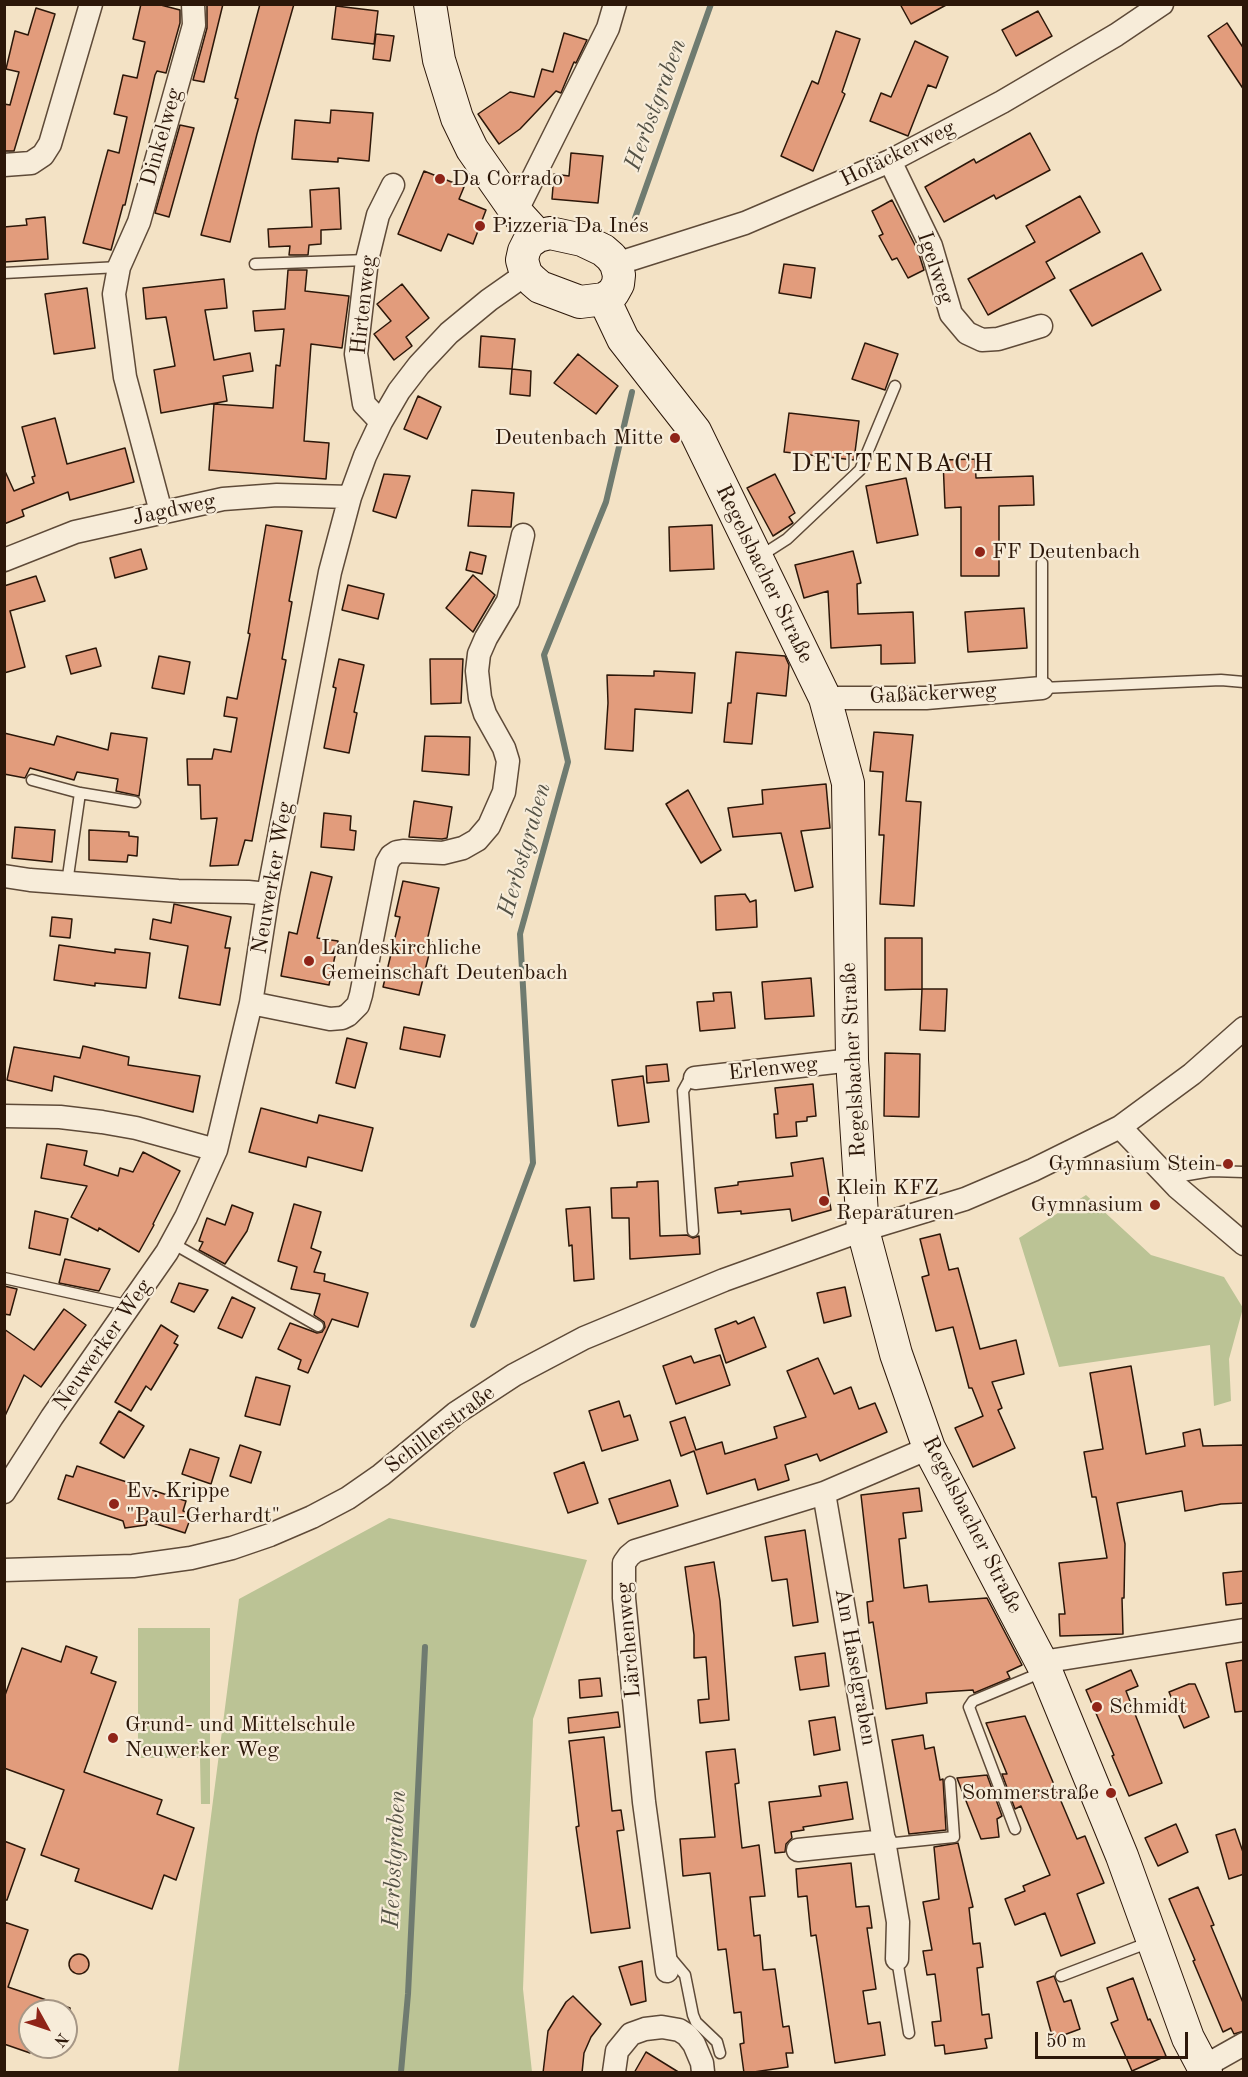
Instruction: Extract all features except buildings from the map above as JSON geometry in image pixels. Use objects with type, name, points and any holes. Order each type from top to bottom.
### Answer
[{"type":"street","points":[[4,165],[31,163],[43,155],[50,144],[91,4]]},
{"type":"street","name":"Dinkelweg","points":[[161,512],[125,377],[114,294],[118,267],[139,222],[194,24],[193,4]]},
{"type":"street","points":[[430,4],[439,60],[457,118],[472,149],[516,212],[538,236]]},
{"type":"street","points":[[516,212],[608,28],[615,4]]},
{"type":"street","name":"Hofäckerweg","points":[[616,264],[745,223],[891,161],[1002,102],[1116,35],[1162,4]]},
{"type":"street","name":"Igelweg","points":[[891,161],[931,246],[951,314],[967,333],[982,340],[998,339],[1041,326]]},
{"type":"street","name":"Hirtenweg","points":[[381,422],[364,404],[356,354],[367,260],[378,215],[393,184]]},
{"type":"street","points":[[550,233],[582,240],[603,250],[616,264],[620,275],[613,293],[604,299],[580,302],[540,287],[526,274],[522,260],[528,243],[538,236],[550,233]]},
{"type":"street","name":"Neuwerker Weg","points":[[4,1492],[52,1417],[131,1306],[172,1243],[216,1150],[251,1004],[268,894],[330,572],[350,497],[365,456],[399,391],[419,365],[449,333],[489,300],[526,274]]},
{"type":"street","name":"Regelsbacher Straße","points":[[604,299],[623,339],[695,431],[825,698],[848,783],[852,1060],[863,1230],[896,1354],[929,1448],[1044,1666],[1122,1856],[1188,2038],[1204,2070]]},
{"type":"street","name":"Jagdweg","points":[[4,560],[75,532],[223,499],[277,495],[350,497]]},
{"type":"street","points":[[251,1004],[330,1019],[348,1015],[358,1005],[361,995],[387,863],[391,856],[403,851],[443,853],[463,848],[477,840],[489,826],[504,792],[508,761],[504,748],[485,714],[480,698],[477,671],[486,638],[508,602],[523,535]]},
{"type":"street","name":"Gaßäckerweg","points":[[825,698],[926,698],[1042,688]]},
{"type":"street","points":[[4,876],[178,891],[268,894]]},
{"type":"street","name":"Schillerstraße","points":[[4,1570],[134,1566],[182,1560],[232,1548],[270,1535],[348,1498],[381,1475],[456,1413],[514,1375],[584,1338],[724,1280],[863,1230],[965,1199],[1120,1127],[1192,1074],[1244,1028]]},
{"type":"street","name":"Erlenweg","points":[[695,1078],[852,1060]]},
{"type":"street","points":[[4,1116],[60,1117],[102,1122],[136,1128],[216,1150]]},
{"type":"street","points":[[1120,1127],[1169,1178],[1244,1244]]},
{"type":"street","name":"Lärchenweg","points":[[666,1961],[644,1802],[624,1598],[624,1563],[635,1551],[824,1493],[929,1448]]},
{"type":"street","name":"Am Haselgraben","points":[[824,1493],[898,1922],[897,1959]]},
{"type":"street","points":[[1044,1666],[1244,1630]]},
{"type":"street","points":[[798,1850],[885,1843]]},
{"type":"street","points":[[614,2073],[617,2051],[631,2034],[662,2027],[679,2030],[687,2035],[694,2044],[702,2063],[703,2073]]},
{"type":"street","points":[[1204,2070],[1244,2044]]},
{"type":"lane","points":[[255,264],[367,260]]},
{"type":"lane","points":[[4,273],[118,267]]},
{"type":"lane","points":[[756,558],[787,539],[860,470],[895,386]]},
{"type":"lane","points":[[1042,563],[1042,688]]},
{"type":"lane","name":"Gaßäckerweg","points":[[1042,688],[1244,682]]},
{"type":"lane","points":[[32,780],[80,793],[135,802]]},
{"type":"lane","points":[[67,883],[80,793]]},
{"type":"lane","points":[[693,1231],[683,1091],[688,1082],[695,1078]]},
{"type":"lane","points":[[1169,1178],[1211,1171],[1244,1172]]},
{"type":"lane","points":[[172,1243],[318,1326]]},
{"type":"lane","points":[[4,1278],[131,1306]]},
{"type":"lane","points":[[1015,1829],[969,1707],[973,1701],[1044,1666]]},
{"type":"lane","points":[[885,1843],[954,1837],[950,1782]]},
{"type":"lane","points":[[1061,1976],[1153,1941]]},
{"type":"lane","points":[[897,1959],[909,2033]]},
{"type":"lane","points":[[666,1961],[685,1975],[693,2016],[701,2028],[717,2042],[720,2053]]},
{"type":"green space","points":[[1086,1195],[1151,1255],[1224,1277],[1243,1308],[1229,1359],[1231,1401],[1214,1406],[1210,1345],[1059,1367],[1019,1238]]},
{"type":"green space","points":[[389,1518],[587,1560],[533,1719],[523,1989],[532,2072],[178,2072],[239,1599]]},
{"type":"green space","points":[[138,1628],[210,1628],[210,1804],[201,1804],[200,1758],[138,1758]]},
{"type":"waterway","name":"Herbstgraben","points":[[635,218],[711,4]]},
{"type":"waterway","name":"Herbstgraben","points":[[473,1325],[533,1163],[520,934],[568,762],[544,655],[606,502],[632,392]]},
{"type":"waterway","name":"Herbstgraben","points":[[401,2072],[408,1994],[425,1647]]},
{"type":"place","name":"Da Corrado","points":[[440,179]]},
{"type":"place","name":"Pizzeria Da Inés","points":[[480,226]]},
{"type":"place","name":"Deutenbach Mitte","points":[[675,438]]},
{"type":"place","name":"FF Deutenbach","points":[[980,552]]},
{"type":"place","name":"Landeskirchliche Gemeinschaft Deutenbach","points":[[309,961]]},
{"type":"place","name":"Gymnasium Stein","points":[[1228,1164]]},
{"type":"place","name":"Klein KFZ Reparaturen","points":[[824,1201]]},
{"type":"place","name":"Gymnasium","points":[[1155,1205]]},
{"type":"place","name":"Ev. Krippe \"Paul-Gerhardt\"","points":[[114,1504]]},
{"type":"place","name":"Schmidt","points":[[1097,1707]]},
{"type":"place","name":"Grund- und Mittelschule Neuwerker Weg","points":[[113,1738]]},
{"type":"place","name":"Sommerstraße","points":[[1111,1793]]},
{"type":"district","name":"DEUTENBACH","points":[[893,464]]}]
